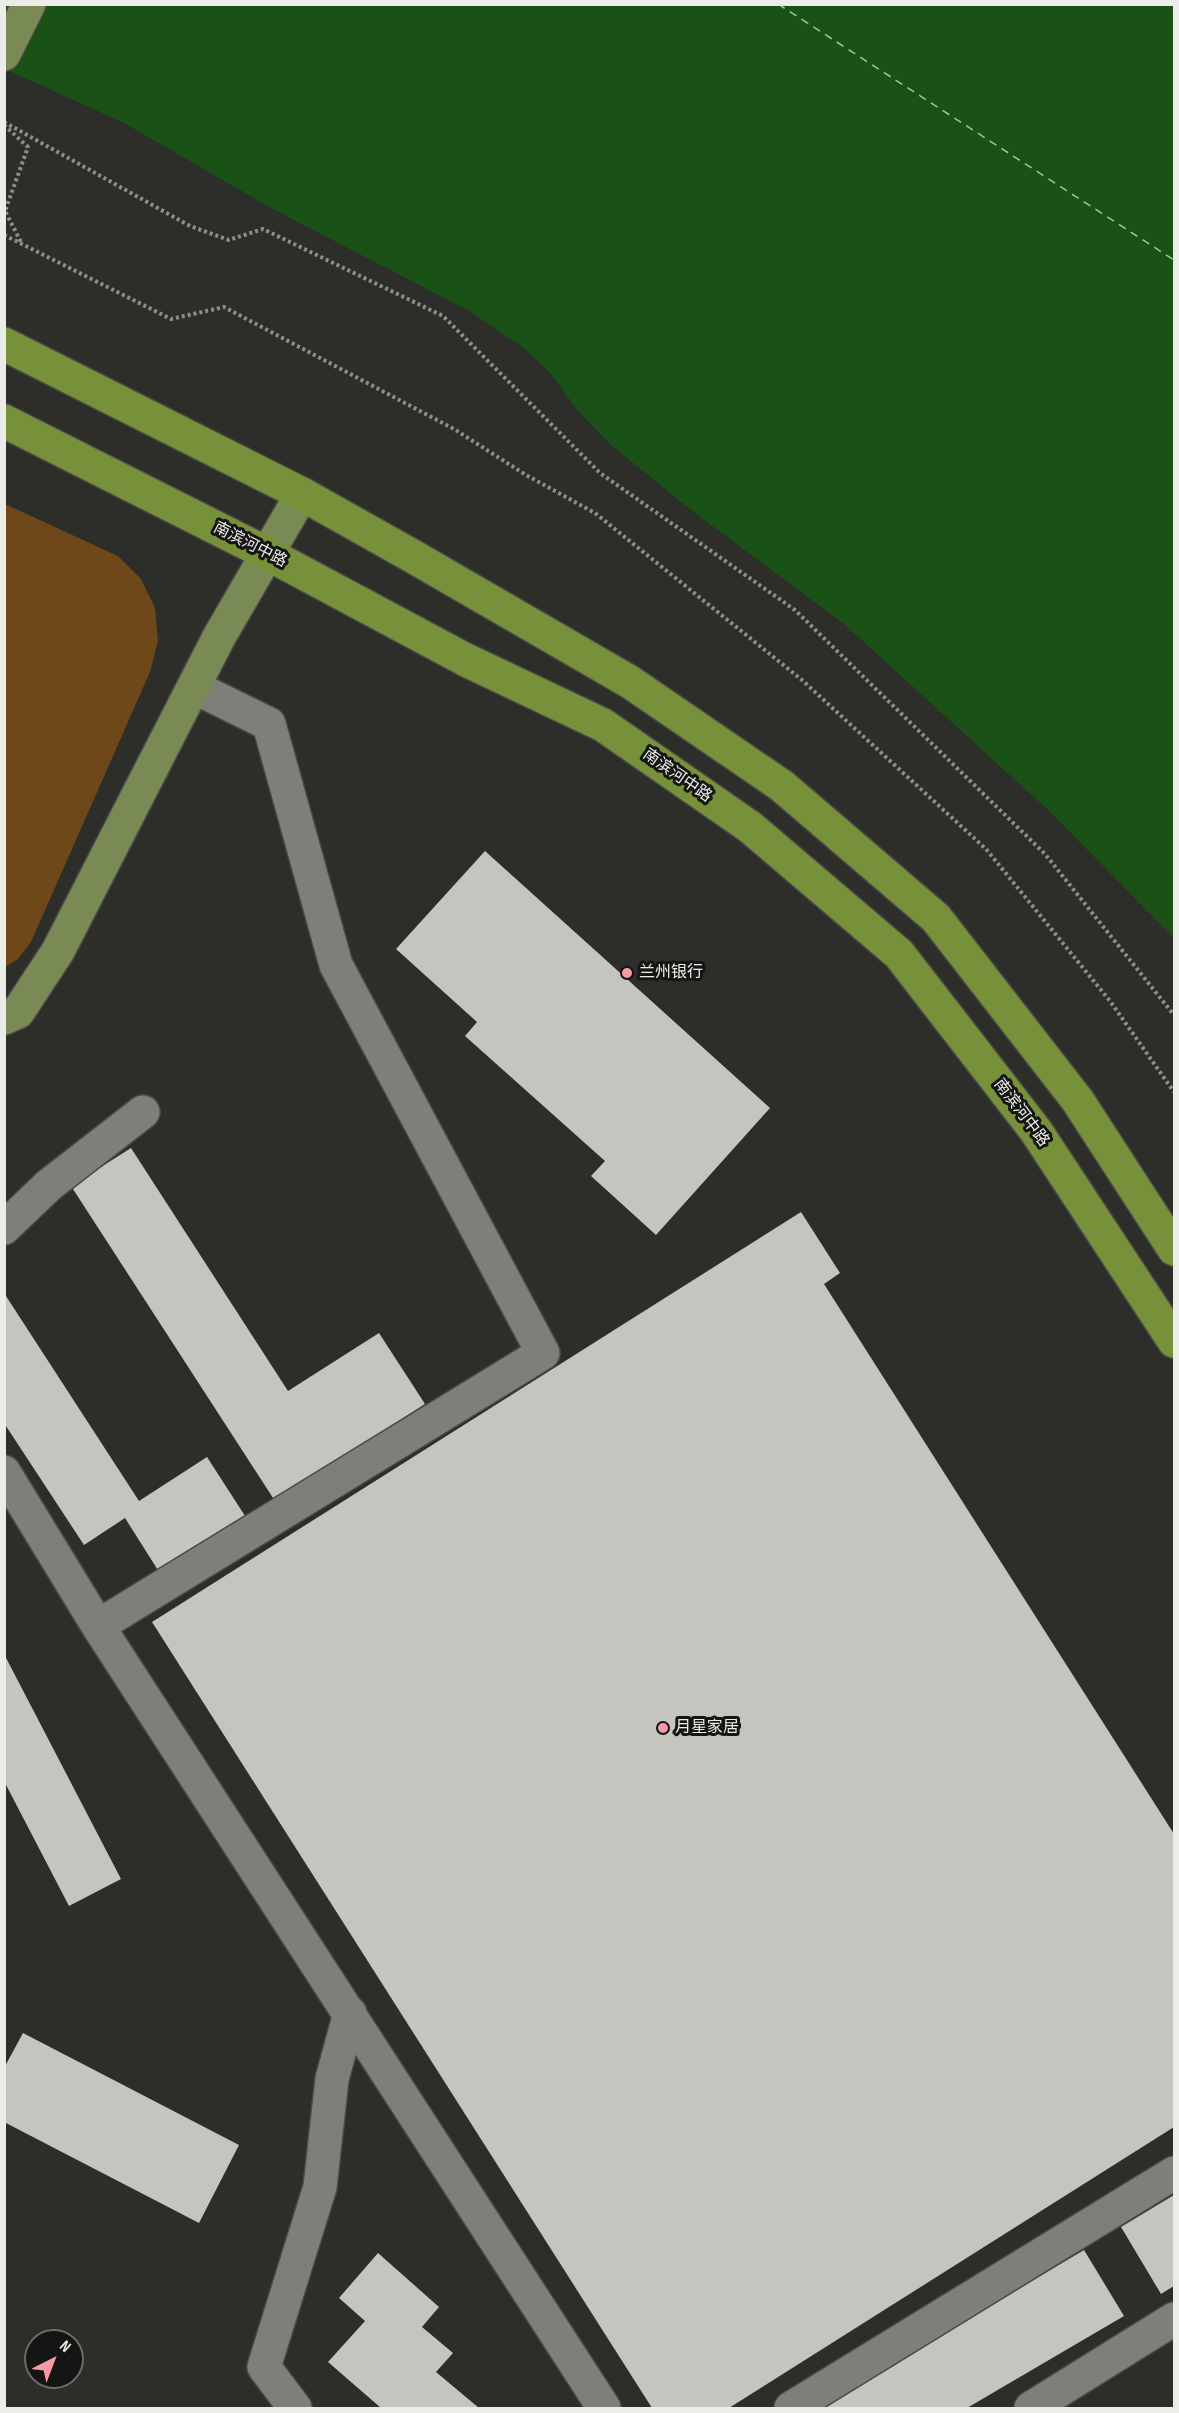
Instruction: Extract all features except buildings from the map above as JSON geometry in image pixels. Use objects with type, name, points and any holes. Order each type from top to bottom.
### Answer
[{"type":"highway","points":[[4,344],[302,494],[630,682],[782,786],[936,918],[1078,1101],[1174,1249]]},
{"type":"highway","name":"南滨河中路","points":[[4,422],[266,553],[466,660],[603,726],[750,827],[898,954],[1036,1131],[1174,1341]]},
{"type":"main road","points":[[4,54],[29,4]]},
{"type":"main road","points":[[4,1018],[18,1012],[58,951],[194,687],[266,553],[302,494]]},
{"type":"street","points":[[98,1626],[543,1353],[336,965],[269,724],[194,687]]},
{"type":"street","points":[[4,1228],[49,1185],[143,1112]]},
{"type":"street","points":[[4,1472],[98,1626],[604,2409]]},
{"type":"street","points":[[295,2409],[264,2367],[320,2187],[332,2079],[350,2013]]},
{"type":"street","points":[[791,2409],[1174,2173]]},
{"type":"street","points":[[1031,2409],[1174,2319]]},
{"type":"path","points":[[4,124],[28,147],[5,211],[22,244]]},
{"type":"path","points":[[4,124],[190,226],[229,240],[263,229],[443,316],[600,474],[795,610],[1045,854],[1174,1016]]},
{"type":"path","points":[[4,235],[171,319],[224,308],[454,429],[526,475],[595,513],[802,680],[986,849],[1110,1001],[1174,1092]]},
{"type":"shaded area","points":[[4,5],[1174,5],[1174,938],[1048,810],[844,624],[696,514],[611,445],[578,411],[550,373],[525,349],[469,311],[271,208],[124,123],[5,69]]},
{"type":"shaded area","points":[[5,504],[118,556],[141,579],[155,608],[158,641],[150,672],[31,942],[18,959],[5,967]]},
{"type":"ferry route","points":[[778,4],[1174,260]]},
{"type":"place","name":"兰州银行","points":[[627,973]]},
{"type":"place","name":"月星家居","points":[[663,1728]]}]
